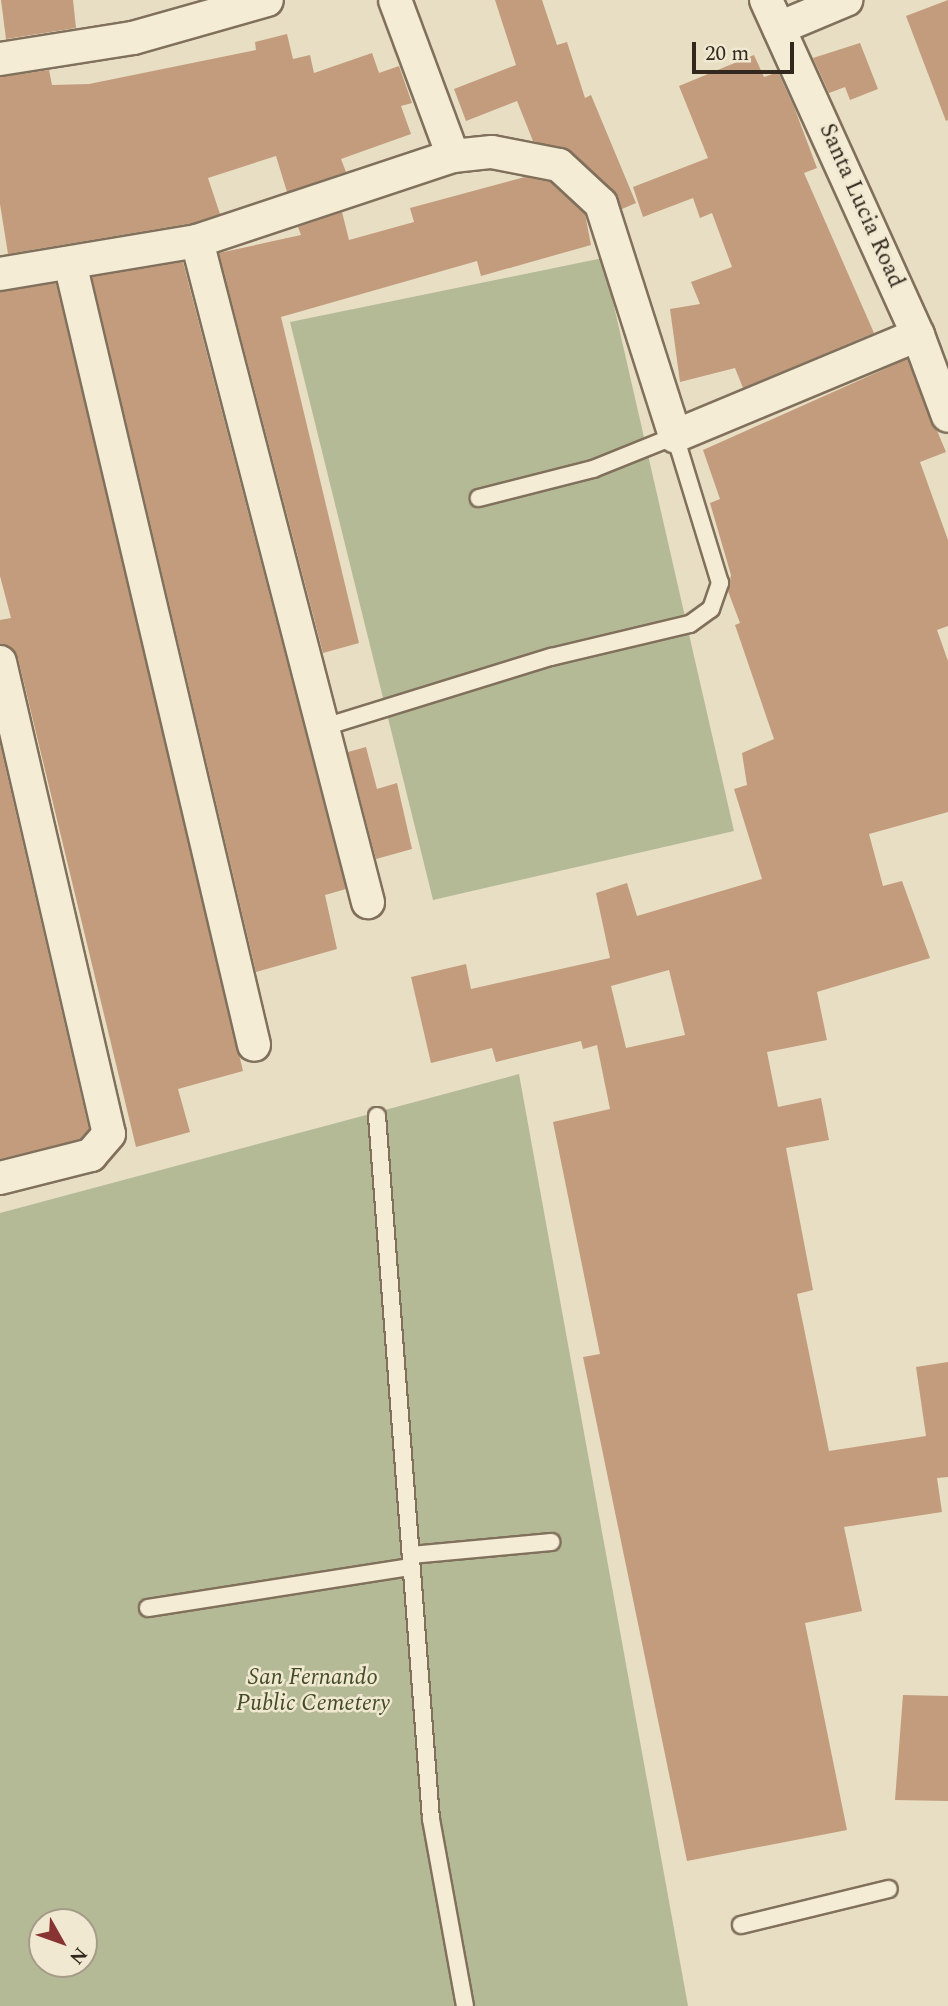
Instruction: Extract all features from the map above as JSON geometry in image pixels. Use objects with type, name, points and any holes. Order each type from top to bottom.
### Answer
[{"type":"street","points":[[0,59],[133,38],[267,0]]},
{"type":"street","points":[[395,0],[453,156]]},
{"type":"street","name":"Santa Lucia Road","points":[[766,0],[918,335],[940,364],[948,416]]},
{"type":"street","points":[[779,29],[846,0]]},
{"type":"street","points":[[0,274],[71,267],[197,241],[453,156],[492,152],[559,165],[601,204],[675,436],[918,335]]},
{"type":"street","points":[[197,241],[321,728],[369,902]]},
{"type":"street","points":[[71,267],[254,1045]]},
{"type":"street","points":[[0,662],[109,1134],[91,1155],[0,1178]]},
{"type":"lane","points":[[321,728],[551,656],[690,624],[711,609],[720,583],[675,436],[593,469],[479,499]]},
{"type":"lane","points":[[377,1116],[431,1819],[465,2006]]},
{"type":"lane","points":[[148,1608],[411,1561],[551,1542]]},
{"type":"lane","points":[[741,1925],[889,1889]]},
{"type":"green space","points":[[603,258],[734,831],[433,900],[290,322]]},
{"type":"green space","name":"San Fernando Public Cemetery","points":[[519,1074],[688,2006],[0,2006],[0,1213]]},
{"type":"building","points":[[1,0],[73,0],[76,28],[6,39]]},
{"type":"building","points":[[495,0],[542,0],[557,45],[567,42],[585,98],[591,95],[636,203],[622,209],[613,191],[571,152],[533,141],[517,101],[466,121],[454,89],[516,65]]},
{"type":"building","points":[[948,0],[948,120],[946,121],[906,16]]},
{"type":"building","points":[[287,34],[293,59],[310,55],[314,73],[372,53],[379,73],[399,66],[412,103],[401,106],[411,134],[341,159],[346,172],[287,192],[276,156],[208,178],[220,214],[193,223],[8,254],[0,204],[0,77],[49,70],[52,85],[89,84],[256,50],[255,42]]},
{"type":"building","points":[[860,43],[878,89],[850,100],[845,87],[829,93],[813,58]]},
{"type":"building","points":[[754,55],[764,77],[778,72],[794,107],[817,168],[804,173],[874,333],[743,388],[735,368],[680,382],[670,309],[700,304],[691,282],[732,267],[712,213],[700,218],[693,198],[643,217],[633,187],[708,158],[679,86]]},
{"type":"building","points":[[525,177],[550,182],[585,214],[591,245],[481,276],[477,261],[281,317],[359,643],[323,653],[219,253],[301,235],[298,227],[342,212],[349,240],[414,222],[410,208]]},
{"type":"building","points":[[183,262],[346,889],[325,895],[337,949],[256,972],[92,277]]},
{"type":"building","points":[[56,283],[243,1071],[178,1089],[190,1132],[136,1147],[18,658],[0,644],[0,620],[11,618],[0,576],[0,292]]},
{"type":"building","points":[[907,359],[946,452],[920,462],[948,540],[948,626],[937,630],[948,661],[948,812],[869,834],[883,886],[902,881],[930,958],[817,992],[827,1040],[767,1052],[778,1107],[821,1098],[829,1140],[786,1148],[813,1290],[797,1294],[829,1451],[926,1436],[916,1367],[948,1362],[948,1477],[937,1478],[942,1512],[844,1527],[862,1611],[805,1623],[847,1830],[687,1861],[583,1357],[600,1354],[553,1122],[610,1109],[597,1045],[583,1049],[581,1041],[496,1062],[492,1048],[431,1063],[411,977],[466,964],[471,989],[610,958],[596,893],[627,883],[637,916],[762,879],[734,789],[747,785],[742,753],[774,739],[735,625],[740,623],[728,591],[731,575],[710,503],[720,499],[703,450]],"holes":[[[669,970],[685,1035],[626,1048],[611,986]]]},
{"type":"building","points":[[0,744],[89,1129],[81,1139],[0,1159]]},
{"type":"building","points":[[366,747],[377,789],[397,783],[412,849],[376,859],[348,752]]},
{"type":"building","points":[[903,1695],[948,1696],[948,1801],[895,1800]]}]
